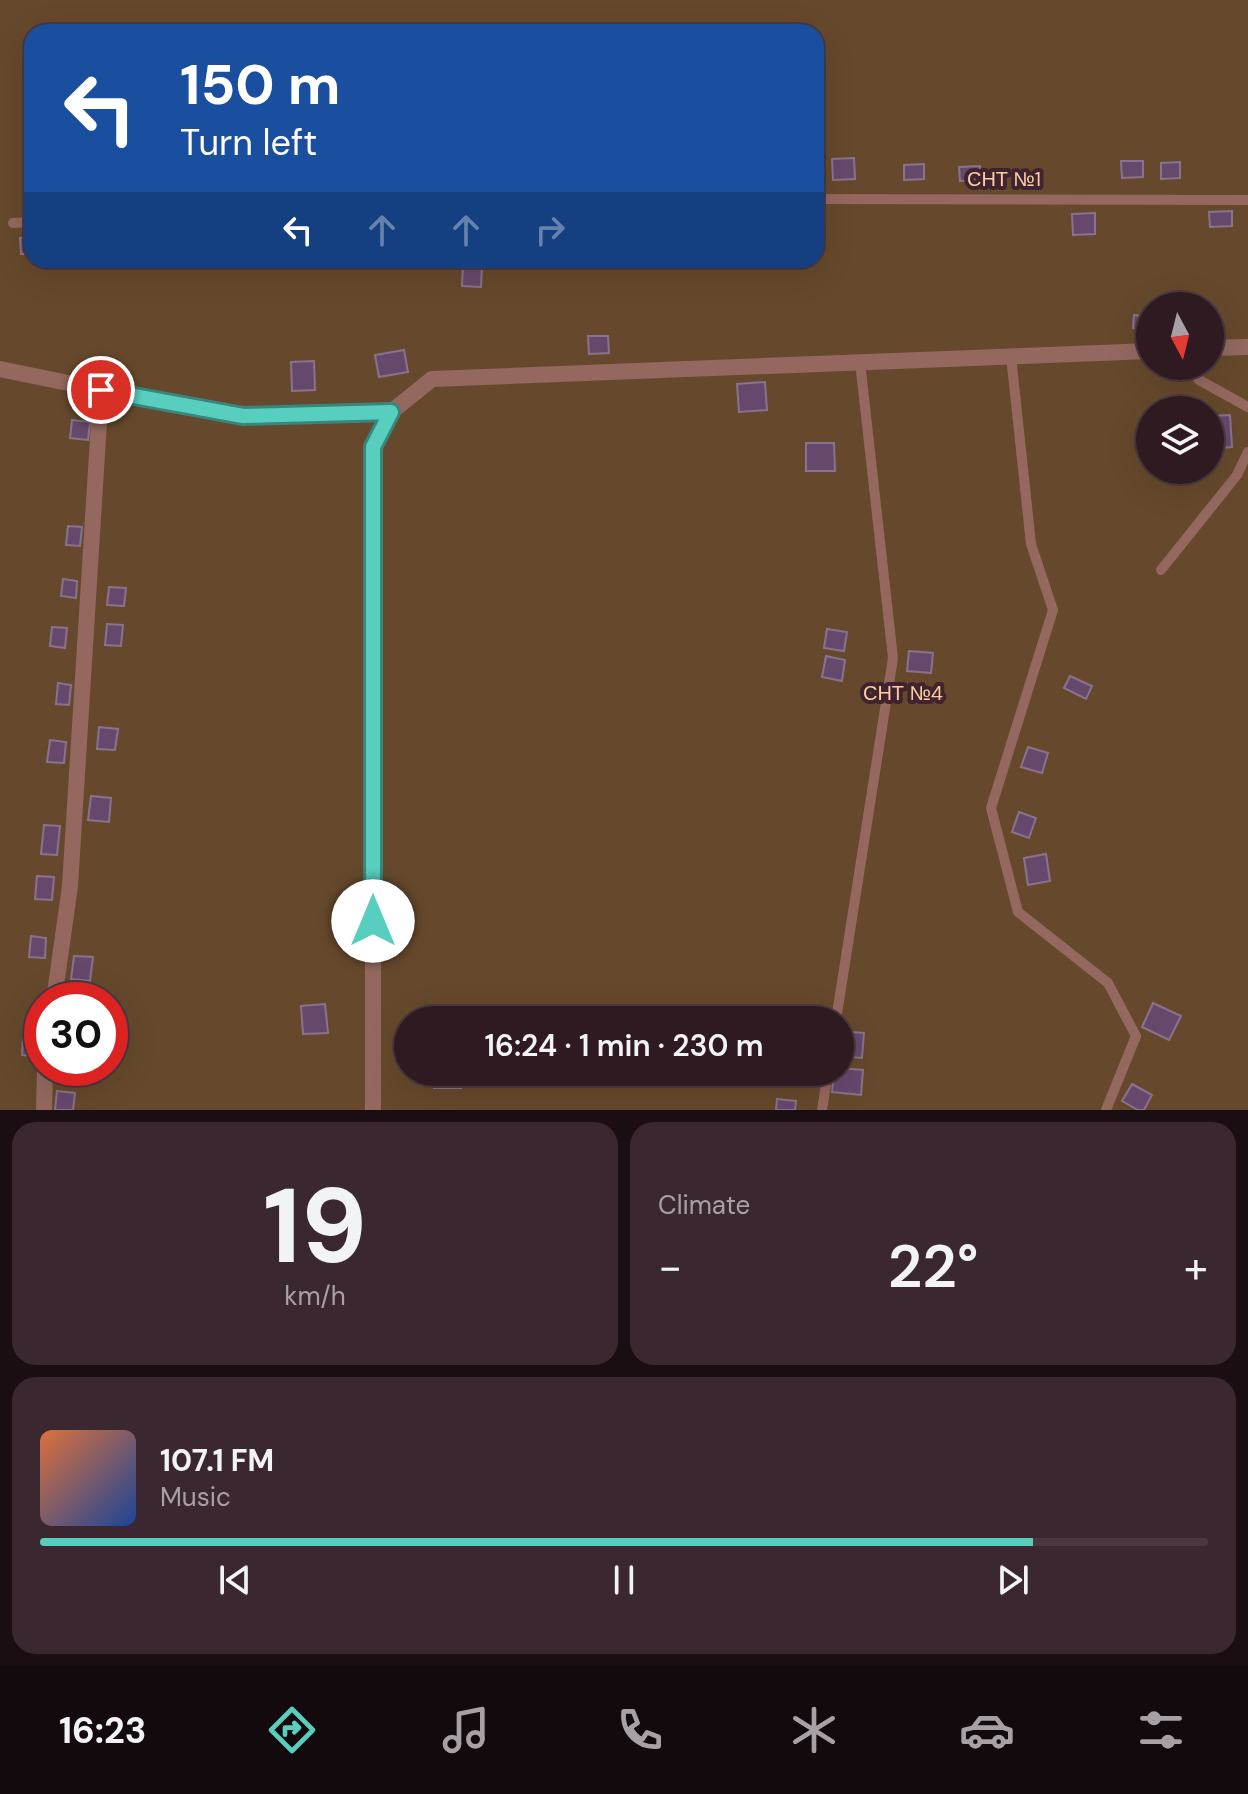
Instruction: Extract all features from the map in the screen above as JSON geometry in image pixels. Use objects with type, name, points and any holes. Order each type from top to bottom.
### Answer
[{"type":"street","points":[[1224,348],[1248,347]]},
{"type":"street","points":[[373,1110],[373,447],[391,412],[432,379],[1136,352]]},
{"type":"street","points":[[0,369],[243,416],[391,412]]},
{"type":"street","points":[[57,982],[70,886],[101,390]]},
{"type":"street","points":[[44,1110],[45,1086]]},
{"type":"lane","points":[[824,199],[1248,200]]},
{"type":"lane","points":[[13,223],[24,222]]},
{"type":"lane","points":[[1011,356],[1031,544],[1053,610],[991,808],[1018,912],[1108,983],[1136,1036],[1106,1110]]},
{"type":"lane","points":[[838,1006],[893,658],[860,362]]},
{"type":"lane","points":[[1199,380],[1248,407]]},
{"type":"lane","points":[[1161,570],[1237,475],[1248,452]]},
{"type":"lane","points":[[822,1110],[826,1086]]},
{"type":"green space","name":"СНТ №4","points":[[0,0],[1248,0],[1248,1110],[0,1110]]},
{"type":"building","points":[[854,158],[855,179],[833,180],[832,159]]},
{"type":"building","points":[[1121,161],[1143,161],[1143,177],[1122,178]]},
{"type":"building","points":[[1180,162],[1180,178],[1161,179],[1161,163]]},
{"type":"building","points":[[924,164],[924,179],[904,180],[904,165]]},
{"type":"building","points":[[980,166],[980,180],[960,181],[959,167]]},
{"type":"building","points":[[1232,211],[1232,226],[1210,227],[1209,212]]},
{"type":"building","points":[[1095,213],[1095,234],[1073,235],[1072,214]]},
{"type":"building","points":[[20,238],[24,238],[24,254],[21,254]]},
{"type":"building","points":[[463,268],[482,268],[481,287],[462,286]]},
{"type":"building","points":[[588,336],[608,336],[609,353],[589,354]]},
{"type":"building","points":[[404,350],[408,372],[379,377],[375,355]]},
{"type":"building","points":[[314,361],[315,390],[292,391],[291,362]]},
{"type":"building","points":[[765,382],[767,410],[739,412],[737,384]]},
{"type":"building","points":[[1224,415],[1230,415],[1232,447],[1224,448]]},
{"type":"building","points":[[72,420],[90,422],[88,440],[70,438]]},
{"type":"building","points":[[806,443],[834,443],[835,471],[806,471]]},
{"type":"building","points":[[68,526],[82,527],[80,546],[66,545]]},
{"type":"building","points":[[63,579],[77,581],[76,598],[61,596]]},
{"type":"building","points":[[109,587],[126,588],[124,606],[107,605]]},
{"type":"building","points":[[107,624],[123,625],[121,646],[105,645]]},
{"type":"building","points":[[52,627],[67,628],[65,648],[50,646]]},
{"type":"building","points":[[827,629],[847,632],[844,651],[824,648]]},
{"type":"building","points":[[909,651],[933,653],[931,673],[907,671]]},
{"type":"building","points":[[826,656],[845,660],[842,681],[822,677]]},
{"type":"building","points":[[1070,676],[1092,686],[1086,699],[1064,688]]},
{"type":"building","points":[[58,683],[71,685],[69,705],[56,704]]},
{"type":"building","points":[[99,727],[118,729],[115,750],[97,749]]},
{"type":"building","points":[[50,740],[66,742],[64,763],[47,762]]},
{"type":"building","points":[[1028,747],[1048,753],[1042,773],[1021,767]]},
{"type":"building","points":[[91,796],[111,798],[109,822],[88,820]]},
{"type":"building","points":[[1019,812],[1036,818],[1029,838],[1012,832]]},
{"type":"building","points":[[44,825],[60,826],[57,855],[41,854]]},
{"type":"building","points":[[1046,854],[1050,881],[1028,885],[1024,858]]},
{"type":"building","points":[[37,876],[54,877],[52,900],[35,899]]},
{"type":"building","points":[[31,936],[46,938],[45,958],[29,957]]},
{"type":"building","points":[[74,956],[93,957],[90,981],[71,979]]},
{"type":"building","points":[[1153,1003],[1181,1016],[1169,1040],[1142,1027]]},
{"type":"building","points":[[325,1004],[328,1033],[303,1034],[301,1006]]},
{"type":"building","points":[[854,1032],[864,1033],[862,1058],[854,1057]]},
{"type":"building","points":[[854,1069],[863,1070],[861,1095],[832,1092],[833,1086],[854,1086]]},
{"type":"building","points":[[1132,1084],[1152,1095],[1144,1110],[1122,1101]]},
{"type":"building","points":[[434,1086],[461,1086],[461,1088]]},
{"type":"building","points":[[57,1091],[75,1093],[73,1110],[55,1110]]},
{"type":"building","points":[[777,1099],[796,1101],[795,1110],[776,1110]]},
{"type":"route","points":[[101,390],[243,416],[391,412],[373,447],[373,921]]},
{"type":"park label","name":"СНТ №1","points":[[1004,179]]}]
